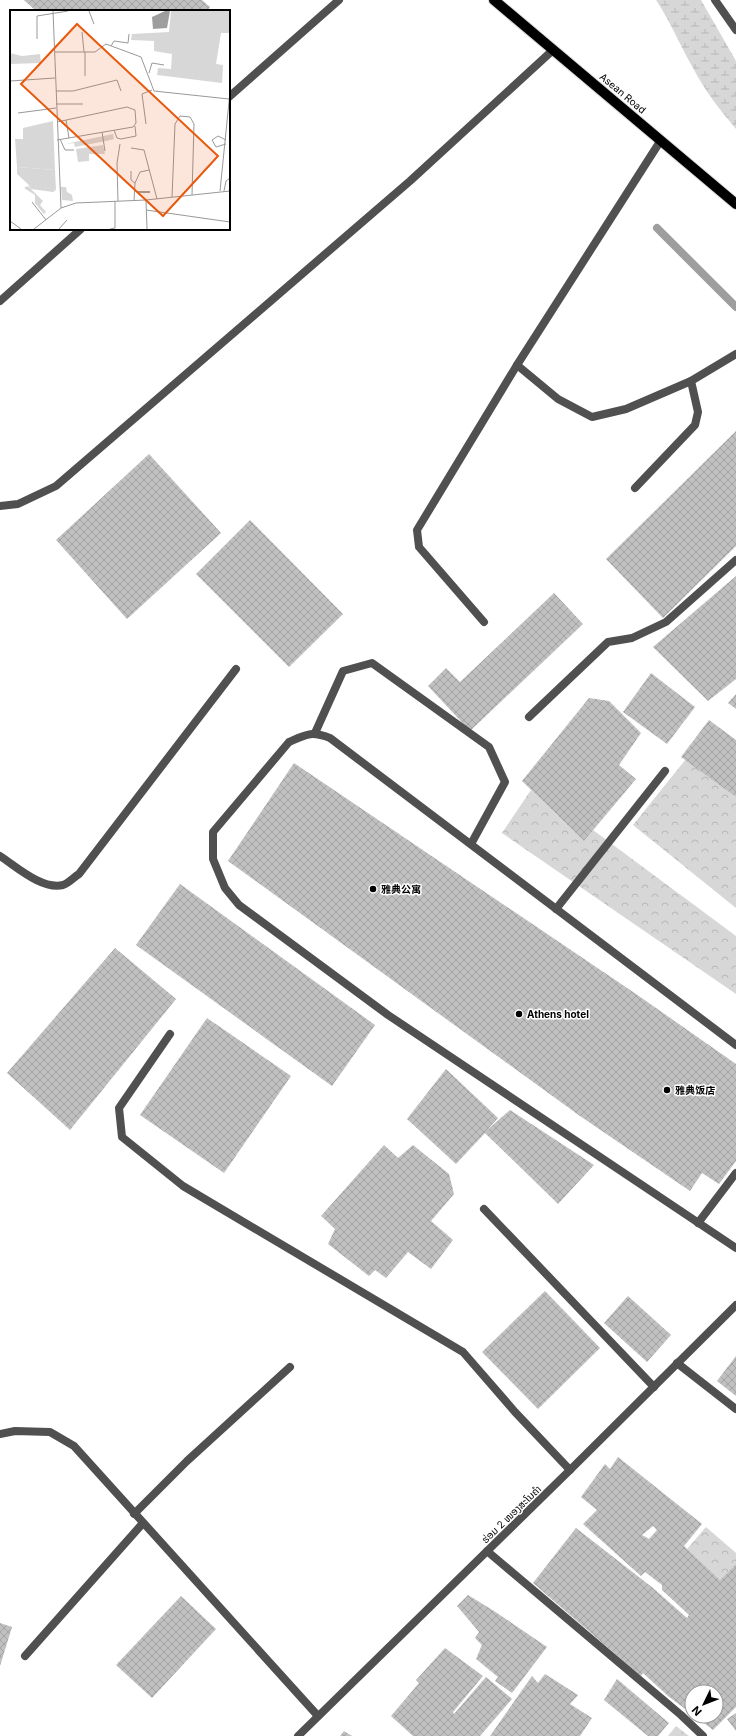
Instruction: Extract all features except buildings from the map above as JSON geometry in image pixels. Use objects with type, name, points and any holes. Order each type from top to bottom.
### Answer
[{"type":"main road","name":"Asean Road","points":[[494,0],[736,203]]},
{"type":"street","points":[[230,96],[339,0]]},
{"type":"street","points":[[715,0],[736,30]]},
{"type":"street","points":[[0,506],[18,504],[56,486],[410,181],[553,50]]},
{"type":"street","points":[[484,622],[419,547],[417,530],[517,365],[661,140]]},
{"type":"street","points":[[0,301],[80,230]]},
{"type":"street","points":[[517,365],[558,399],[592,417],[626,410],[691,381],[736,354]]},
{"type":"street","points":[[635,488],[695,426],[698,412],[691,381]]},
{"type":"street","points":[[529,717],[608,642],[632,638],[666,622],[736,560]]},
{"type":"street","points":[[315,733],[343,671],[372,663],[489,747],[505,782],[471,844]]},
{"type":"street","points":[[0,856],[38,881],[53,886],[65,884],[79,874],[236,669]]},
{"type":"street","points":[[736,1045],[330,738],[315,733],[304,735],[289,742],[213,832],[213,859],[225,888],[238,905],[388,1015],[736,1248]]},
{"type":"street","points":[[556,909],[665,771]]},
{"type":"street","points":[[170,1034],[119,1108],[122,1137],[183,1186],[463,1352],[515,1412],[570,1470]]},
{"type":"street","points":[[698,1223],[736,1173]]},
{"type":"street","points":[[484,1209],[654,1387]]},
{"type":"street","name":"ຮ່ອມ 2 ໜອງສະໂນຄໍາ","points":[[298,1736],[736,1305]]},
{"type":"street","points":[[677,1362],[736,1409]]},
{"type":"street","points":[[134,1514],[188,1461],[290,1368]]},
{"type":"street","points":[[0,1434],[14,1431],[50,1432],[74,1446],[318,1716]]},
{"type":"street","points":[[25,1656],[143,1523]]},
{"type":"street","points":[[487,1551],[704,1736]]},
{"type":"green space","points":[[656,0],[701,0],[736,61],[736,129],[703,85]]},
{"type":"green space","points":[[686,759],[736,797],[736,908],[633,825]]},
{"type":"green space","points":[[531,790],[584,841],[593,830],[736,936],[736,994],[502,833]]},
{"type":"green space","points":[[706,1527],[736,1553],[736,1564],[720,1580],[687,1549]]},
{"type":"green space","points":[[676,1726],[689,1736],[668,1736]]},
{"type":"waterway","points":[[657,228],[736,307]]},
{"type":"place","name":"雅典公寓","points":[[373,889]]},
{"type":"place","name":"Athens hotel","points":[[519,1014]]},
{"type":"place","name":"雅典饭店","points":[[667,1090]]}]
